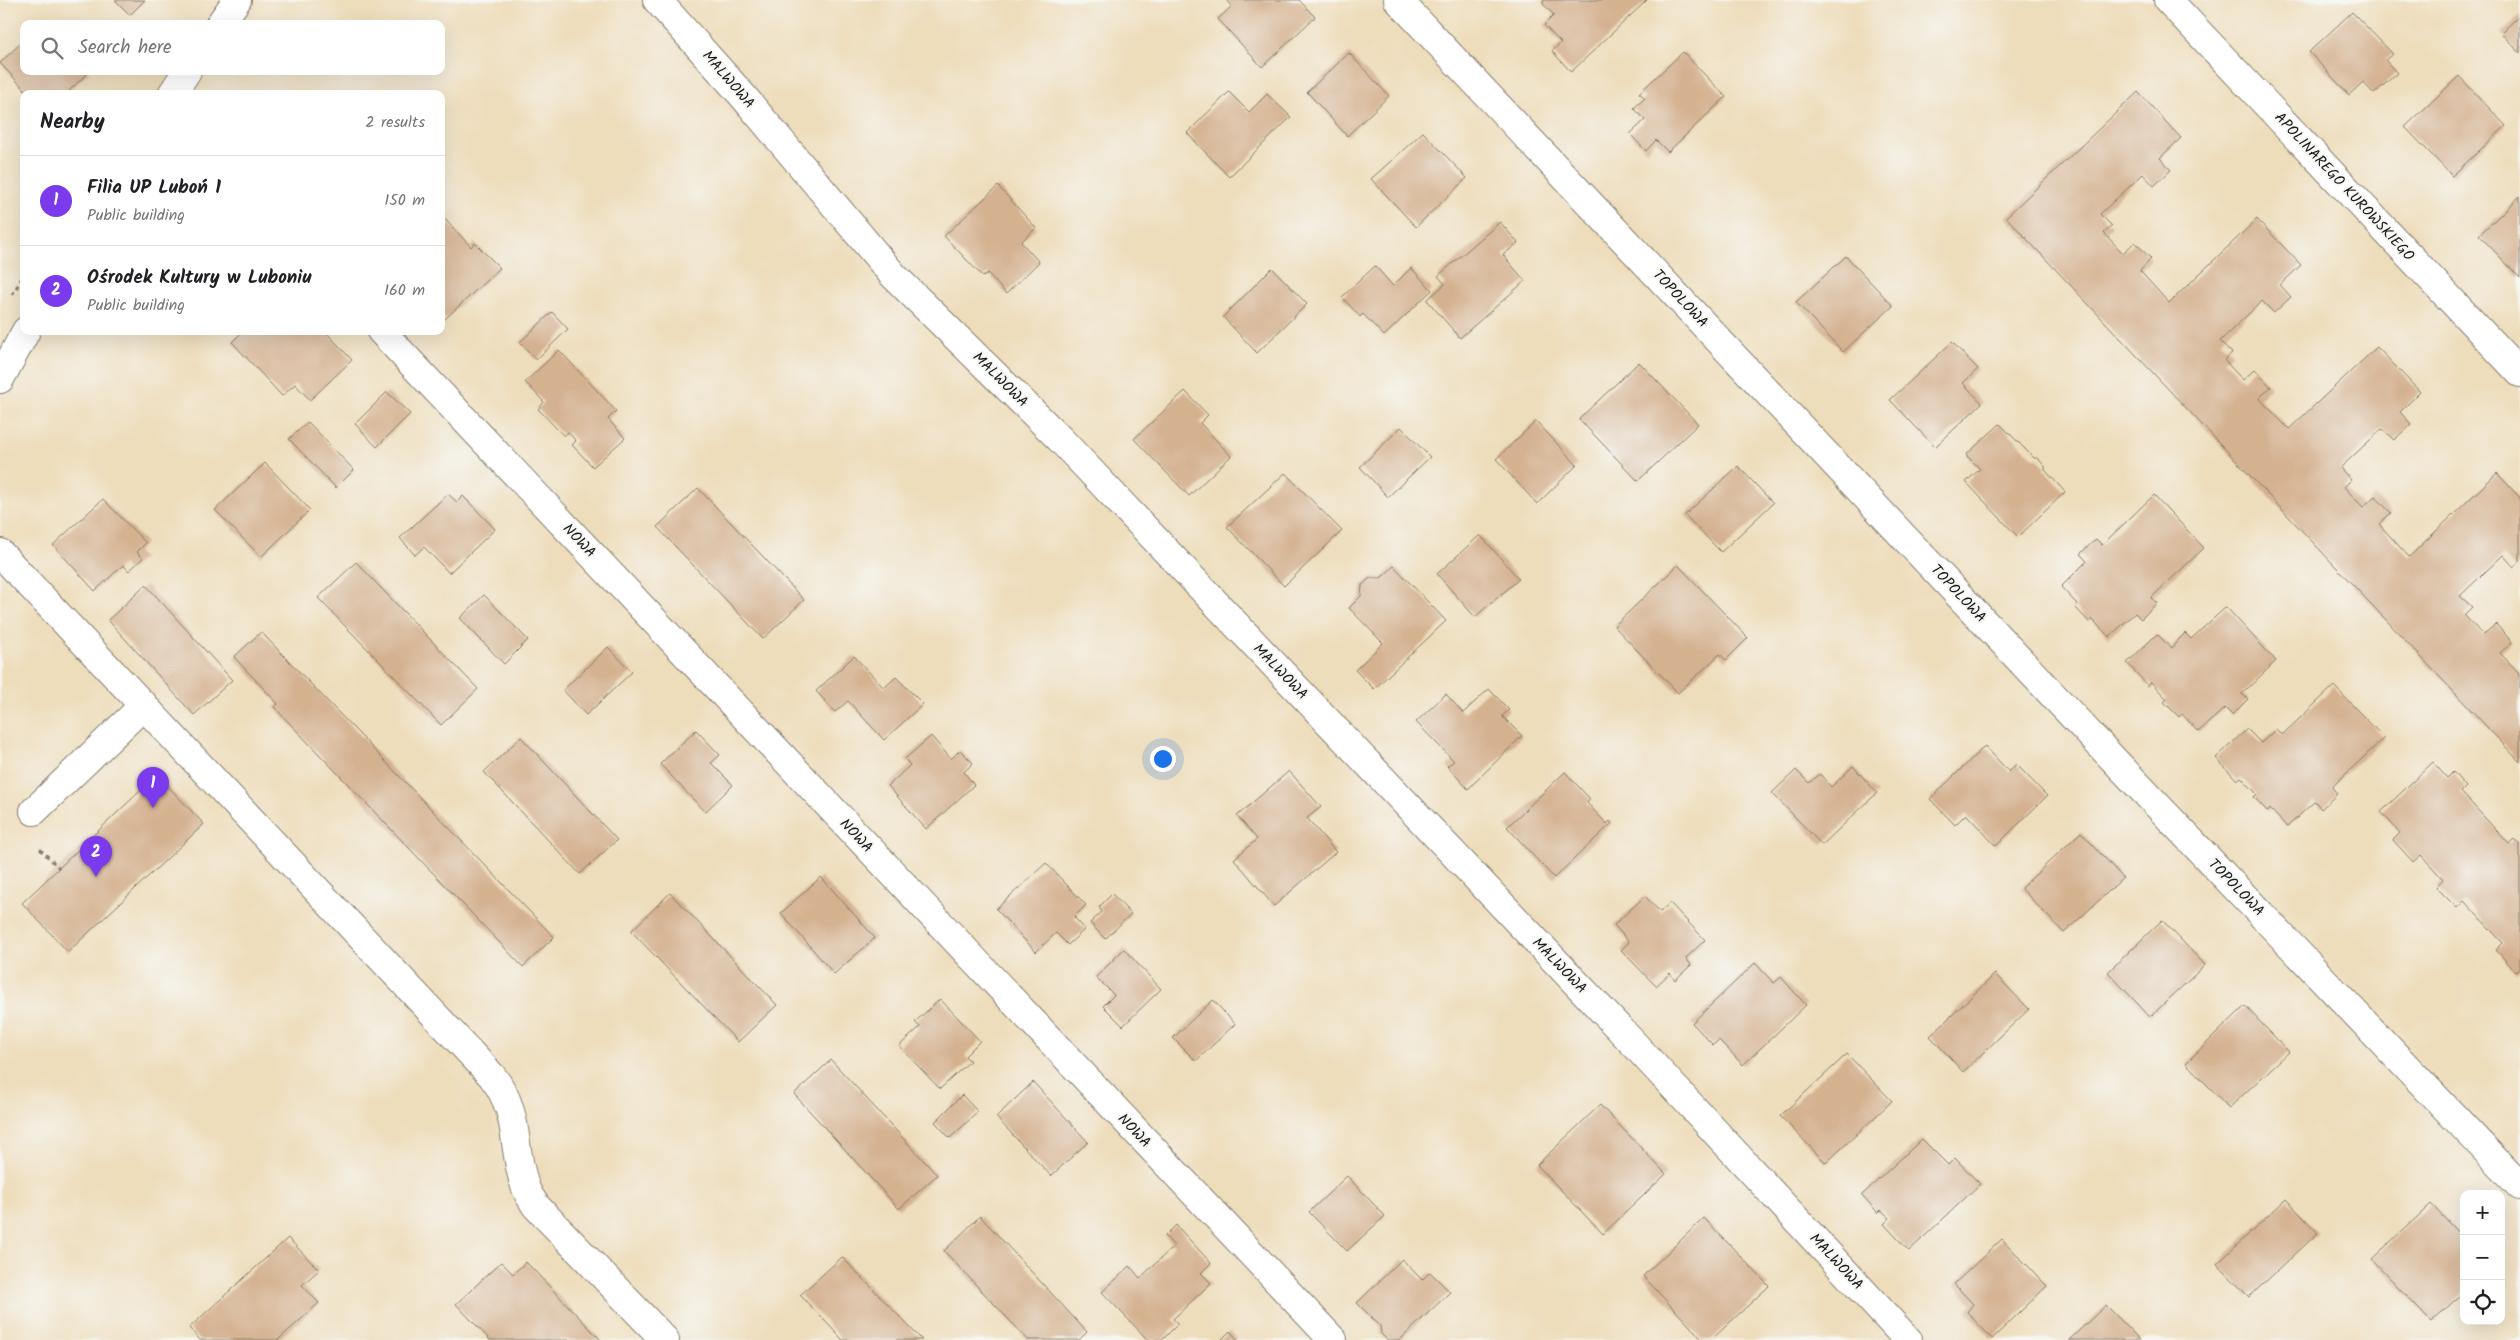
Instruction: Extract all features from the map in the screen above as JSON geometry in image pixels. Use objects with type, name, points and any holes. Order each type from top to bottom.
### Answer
[{"type":"street","points":[[223,20],[237,0]]},
{"type":"street","name":"MALWOWA","points":[[657,0],[743,96],[893,275],[1067,447],[1634,1044],[1908,1340]]},
{"type":"street","name":"TOPOLOWA","points":[[1398,0],[2108,754],[2520,1186]]},
{"type":"street","name":"APOLINAREGO KUROWSKIEGO","points":[[2168,0],[2520,373]]},
{"type":"street","points":[[175,90],[184,75]]},
{"type":"street","points":[[0,379],[24,335]]},
{"type":"street","name":"NOWA","points":[[385,335],[1333,1340]]},
{"type":"street","points":[[0,553],[492,1076],[504,1092],[511,1110],[525,1186],[536,1206],[665,1340]]},
{"type":"street","points":[[34,811],[144,706]]},
{"type":"building","points":[[115,0],[145,0],[130,15]]},
{"type":"building","points":[[1227,0],[1299,0],[1315,17],[1262,67],[1218,19],[1232,6]]},
{"type":"building","points":[[1543,0],[1647,0],[1571,72],[1552,51],[1561,43],[1544,25],[1554,15],[1543,4]]},
{"type":"building","points":[[2352,12],[2393,54],[2385,60],[2397,73],[2374,94],[2363,82],[2349,95],[2309,52]]},
{"type":"building","points":[[2520,15],[2520,53],[2501,33]]},
{"type":"building","points":[[20,44],[20,75],[86,75],[70,90],[25,90],[0,63]]},
{"type":"building","points":[[1683,52],[1726,97],[1668,152],[1656,140],[1646,151],[1630,134],[1645,120],[1634,108],[1645,98],[1639,93]]},
{"type":"building","points":[[1349,53],[1389,96],[1347,136],[1307,92]]},
{"type":"building","points":[[2459,76],[2506,126],[2452,176],[2405,127]]},
{"type":"building","points":[[1229,92],[1249,112],[1267,94],[1291,117],[1229,177],[1187,133]]},
{"type":"building","points":[[2138,92],[2181,138],[2160,158],[2171,170],[2154,186],[2143,174],[2100,214],[2112,226],[2104,233],[2123,253],[2135,242],[2151,259],[2140,271],[2169,303],[2257,219],[2301,265],[2280,285],[2291,297],[2274,313],[2262,301],[2220,341],[2232,353],[2224,360],[2243,380],[2255,369],[2271,387],[2259,398],[2289,429],[2377,347],[2420,392],[2400,412],[2411,424],[2394,440],[2382,429],[2340,468],[2351,480],[2344,487],[2363,507],[2375,496],[2391,513],[2379,524],[2409,557],[2497,473],[2520,498],[2520,562],[2514,567],[2503,555],[2460,596],[2472,607],[2464,615],[2483,635],[2496,624],[2512,642],[2500,653],[2520,674],[2520,762],[2006,217]]},
{"type":"building","points":[[1423,132],[1467,178],[1416,227],[1371,179]]},
{"type":"building","points":[[998,186],[1036,228],[1021,242],[1039,262],[1006,294],[988,273],[983,277],[944,236]]},
{"type":"building","points":[[2520,196],[2520,278],[2479,235]]},
{"type":"building","points":[[445,219],[471,247],[475,243],[500,268],[445,319]]},
{"type":"building","points":[[1500,222],[1518,243],[1503,255],[1525,281],[1460,338],[1427,300],[1445,284],[1438,276]]},
{"type":"building","points":[[1846,256],[1893,306],[1843,352],[1796,302]]},
{"type":"building","points":[[1375,266],[1393,286],[1411,268],[1432,290],[1384,336],[1363,314],[1360,317],[1342,297]]},
{"type":"building","points":[[1272,268],[1307,304],[1257,353],[1223,317]]},
{"type":"building","points":[[552,312],[568,329],[536,360],[520,342]]},
{"type":"building","points":[[239,335],[329,335],[352,360],[310,400],[295,384],[282,396],[232,342]]},
{"type":"building","points":[[1952,342],[1978,369],[1963,383],[1982,403],[1935,447],[1890,400]]},
{"type":"building","points":[[559,350],[616,411],[608,419],[625,438],[593,467],[572,445],[576,441],[568,432],[564,436],[538,409],[544,402],[525,382]]},
{"type":"building","points":[[1639,362],[1698,424],[1638,481],[1579,419]]},
{"type":"building","points":[[1185,391],[1208,415],[1200,423],[1231,456],[1189,496],[1134,439]]},
{"type":"building","points":[[387,392],[410,414],[377,447],[355,424]]},
{"type":"building","points":[[1536,421],[1577,465],[1537,504],[1496,459]]},
{"type":"building","points":[[308,422],[354,470],[336,488],[289,439]]},
{"type":"building","points":[[2000,424],[2034,458],[2037,458],[2045,466],[2045,470],[2065,492],[2018,537],[1966,482],[1980,469],[1966,455]]},
{"type":"building","points":[[1401,427],[1430,457],[1388,497],[1360,467]]},
{"type":"building","points":[[265,463],[310,510],[261,557],[215,510]]},
{"type":"building","points":[[1738,466],[1773,503],[1721,552],[1685,515]]},
{"type":"building","points":[[1285,473],[1342,531],[1284,586],[1227,527]]},
{"type":"building","points":[[698,488],[804,600],[763,639],[657,527]]},
{"type":"building","points":[[448,494],[457,502],[463,496],[495,529],[449,573],[424,547],[415,555],[400,538]]},
{"type":"building","points":[[2154,495],[2204,548],[2151,598],[2157,603],[2141,619],[2135,613],[2109,637],[2092,619],[2089,622],[2075,607],[2077,604],[2061,587],[2087,561],[2080,554],[2096,539],[2102,545]]},
{"type":"building","points":[[103,499],[146,543],[137,552],[143,558],[129,571],[123,565],[95,591],[53,545]]},
{"type":"building","points":[[1480,535],[1519,579],[1475,617],[1437,574]]},
{"type":"building","points":[[356,562],[478,689],[441,725],[318,598]]},
{"type":"building","points":[[1678,565],[1748,638],[1726,660],[1720,654],[1678,693],[1614,626]]},
{"type":"building","points":[[1394,566],[1446,621],[1374,689],[1355,670],[1383,643],[1349,608],[1361,596],[1362,585],[1370,578],[1381,578]]},
{"type":"building","points":[[146,585],[232,680],[194,715],[108,620]]},
{"type":"building","points":[[484,595],[528,640],[504,664],[460,618]]},
{"type":"building","points":[[2226,607],[2276,661],[2242,694],[2248,699],[2232,715],[2225,708],[2198,732],[2182,714],[2179,717],[2164,702],[2167,699],[2151,682],[2148,686],[2127,663],[2157,634],[2171,648],[2185,633],[2191,639]]},
{"type":"building","points":[[261,632],[554,937],[523,967],[274,707],[278,704],[234,657]]},
{"type":"building","points":[[608,647],[632,672],[586,715],[563,690]]},
{"type":"building","points":[[854,656],[884,688],[896,677],[923,704],[884,740],[848,701],[835,712],[816,691]]},
{"type":"building","points":[[2334,686],[2384,738],[2332,787],[2337,794],[2321,809],[2315,801],[2287,827],[2270,809],[2268,812],[2254,797],[2257,794],[2241,777],[2237,780],[2216,758],[2247,729],[2261,743],[2276,729],[2282,735]]},
{"type":"building","points":[[1489,689],[1509,710],[1502,716],[1522,736],[1468,789],[1447,766],[1454,761],[1416,722],[1446,694],[1463,713]]},
{"type":"building","points":[[696,730],[720,755],[711,763],[733,785],[705,812],[660,764]]},
{"type":"building","points":[[931,736],[951,759],[960,750],[973,763],[964,772],[974,785],[926,829],[888,786],[910,765],[905,759]]},
{"type":"building","points":[[521,737],[617,840],[580,874],[484,772]]},
{"type":"building","points":[[1985,746],[2009,772],[2016,764],[2047,796],[1996,846],[1966,814],[1955,825],[1930,799]]},
{"type":"building","points":[[2433,762],[2447,778],[2453,772],[2466,787],[2461,792],[2509,844],[2515,839],[2520,844],[2520,969],[2516,972],[2496,950],[2503,943],[2464,901],[2457,908],[2436,887],[2443,879],[2421,855],[2413,862],[2393,840],[2400,833],[2381,812]]},
{"type":"building","points":[[1853,766],[1877,793],[1822,845],[1772,793],[1796,770],[1809,783],[1820,774],[1831,787]]},
{"type":"building","points":[[1289,771],[1321,807],[1307,818],[1336,852],[1274,906],[1234,859],[1257,839],[1237,816]]},
{"type":"building","points":[[1565,772],[1590,799],[1587,803],[1607,824],[1610,821],[1612,823],[1554,878],[1507,827]]},
{"type":"building","points":[[157,775],[204,824],[68,952],[22,903]]},
{"type":"building","points":[[2081,832],[2123,878],[2064,933],[2021,888]]},
{"type":"building","points":[[1046,863],[1086,905],[1074,917],[1085,929],[1068,945],[1056,933],[1036,952],[996,909]]},
{"type":"building","points":[[821,877],[875,938],[834,974],[781,913]]},
{"type":"building","points":[[670,893],[777,1005],[738,1042],[631,931]]},
{"type":"building","points":[[1112,894],[1131,914],[1105,939],[1090,923],[1102,912],[1099,907]]},
{"type":"building","points":[[1645,896],[1660,912],[1670,903],[1705,940],[1686,958],[1691,965],[1675,980],[1670,973],[1656,986],[1621,950],[1629,942],[1614,925]]},
{"type":"building","points":[[2162,920],[2205,965],[2150,1017],[2108,972]]},
{"type":"building","points":[[1124,949],[1161,989],[1123,1026],[1103,1006],[1114,995],[1096,977]]},
{"type":"building","points":[[1755,963],[1774,983],[1781,977],[1806,1005],[1743,1065],[1719,1040],[1713,1045],[1692,1023]]},
{"type":"building","points":[[1995,974],[2029,1009],[1963,1072],[1930,1036]]},
{"type":"building","points":[[940,999],[980,1041],[965,1056],[970,1061],[940,1089],[899,1046],[920,1027],[915,1022]]},
{"type":"building","points":[[1213,1000],[1235,1024],[1196,1061],[1173,1038]]},
{"type":"building","points":[[2245,1006],[2289,1052],[2229,1108],[2186,1063]]},
{"type":"building","points":[[1847,1054],[1892,1101],[1826,1163],[1780,1116]]},
{"type":"building","points":[[831,1060],[937,1175],[899,1209],[794,1094]]},
{"type":"building","points":[[1033,1082],[1088,1142],[1051,1176],[996,1117]]},
{"type":"building","points":[[962,1095],[978,1112],[950,1138],[935,1122]]},
{"type":"building","points":[[1600,1105],[1666,1174],[1603,1234],[1537,1165]]},
{"type":"building","points":[[1922,1139],[1948,1165],[1955,1158],[1980,1184],[1909,1251],[1884,1224],[1890,1218],[1881,1210],[1878,1213],[1862,1195]]},
{"type":"building","points":[[1347,1176],[1385,1216],[1347,1251],[1309,1212]]},
{"type":"building","points":[[2286,1199],[2318,1233],[2249,1297],[2217,1264]]},
{"type":"building","points":[[2431,1204],[2460,1235],[2460,1296],[2431,1322],[2372,1259]]},
{"type":"building","points":[[980,1216],[1087,1332],[1079,1340],[1028,1340],[944,1251]]},
{"type":"building","points":[[1704,1218],[1769,1286],[1711,1340],[1703,1340],[1643,1276]]},
{"type":"building","points":[[1176,1225],[1211,1263],[1201,1273],[1211,1283],[1173,1319],[1178,1324],[1162,1340],[1148,1340],[1102,1292],[1130,1266],[1140,1278],[1174,1246],[1165,1236]]},
{"type":"building","points":[[288,1238],[319,1270],[302,1285],[319,1303],[278,1340],[200,1340],[189,1328]]},
{"type":"building","points":[[2002,1239],[2047,1286],[1992,1339],[1967,1312],[1973,1304],[1954,1284]]},
{"type":"building","points":[[842,1257],[922,1340],[843,1340],[800,1295]]},
{"type":"building","points":[[1402,1259],[1422,1280],[1430,1272],[1450,1292],[1400,1340],[1387,1340],[1381,1334],[1380,1326],[1357,1303]]},
{"type":"building","points":[[501,1262],[513,1274],[526,1262],[601,1340],[490,1340],[456,1304]]},
{"type":"building","points":[[2106,1305],[2140,1340],[2069,1340]]},
{"type":"building","points":[[1230,1331],[1238,1340],[1221,1340]]},
{"type":"place","name":"Filia UP Luboń 1","points":[[153,808]]},
{"type":"place","name":"Ośrodek Kultury w Luboniu","points":[[96,877]]}]
